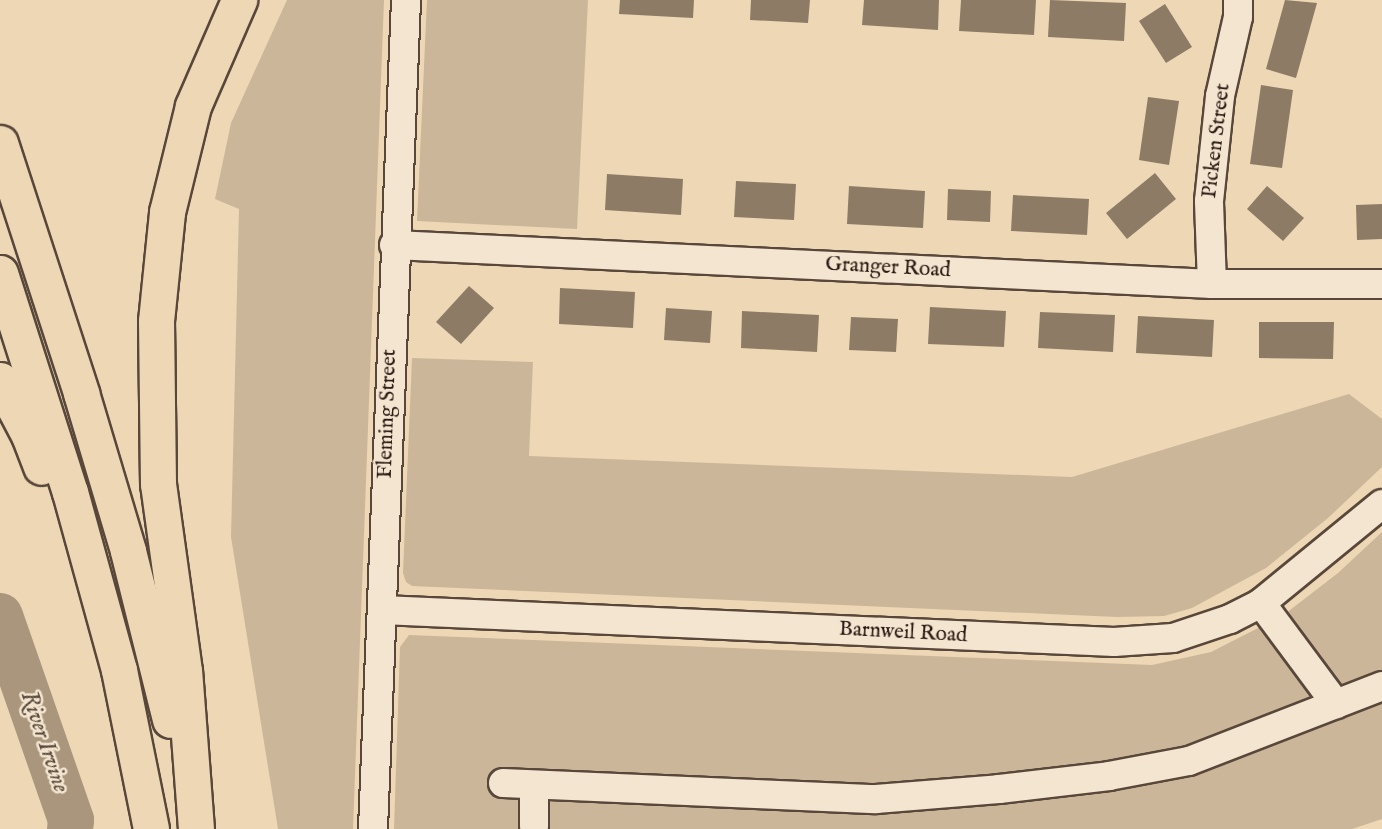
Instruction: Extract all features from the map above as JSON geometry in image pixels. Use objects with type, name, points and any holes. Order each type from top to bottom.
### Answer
[{"type":"main road","points":[[196,829],[184,671],[158,484],[156,321],[167,212],[193,106],[239,0]]},
{"type":"main road","points":[[0,143],[81,393],[128,551],[170,718],[188,829]]},
{"type":"main road","points":[[0,273],[70,492],[119,670],[151,829]]},
{"type":"main road","points":[[0,380],[29,435],[119,670]]},
{"type":"street","name":"Fleming Street","points":[[373,829],[394,245],[406,0]]},
{"type":"street","name":"Picken Street","points":[[1212,284],[1209,201],[1220,96],[1238,17],[1238,0]]},
{"type":"street","name":"Granger Road","points":[[394,245],[1212,284],[1382,284]]},
{"type":"street","name":"Barnweil Road","points":[[382,610],[1114,642],[1173,638],[1230,619],[1261,603],[1382,504]]},
{"type":"street","points":[[1261,603],[1336,704]]},
{"type":"street","points":[[503,783],[876,799],[999,789],[1109,776],[1189,761],[1382,686]]},
{"type":"street","points":[[534,785],[534,826]]},
{"type":"shaded area","points":[[287,0],[384,0],[353,829],[278,829],[231,537],[239,209],[215,199],[231,123]]},
{"type":"shaded area","points":[[427,0],[588,0],[577,229],[417,221]]},
{"type":"shaded area","points":[[412,358],[533,362],[529,456],[1072,477],[1349,394],[1382,419],[1382,467],[1328,518],[1266,568],[1192,608],[1164,616],[1117,617],[412,586],[406,582],[403,573]]},
{"type":"shaded area","points":[[1382,532],[1382,677],[1341,691],[1281,617],[1338,573]]},
{"type":"shaded area","points":[[1262,626],[1311,693],[1310,700],[1235,735],[1123,765],[920,786],[515,795],[521,799],[523,829],[394,829],[400,647],[409,635],[1152,665],[1211,652]]},
{"type":"shaded area","points":[[1382,699],[1382,819],[1352,829],[544,829],[546,804],[553,797],[993,802]]},
{"type":"building","points":[[620,0],[694,0],[693,18],[619,14]]},
{"type":"building","points":[[751,0],[810,0],[808,23],[750,20]]},
{"type":"building","points":[[864,0],[939,0],[938,30],[862,25]]},
{"type":"building","points":[[961,0],[1036,0],[1034,35],[959,31]]},
{"type":"building","points":[[1050,0],[1126,3],[1124,41],[1048,37]]},
{"type":"building","points":[[1285,0],[1317,3],[1296,78],[1266,69]]},
{"type":"building","points":[[1165,4],[1192,47],[1166,63],[1139,21]]},
{"type":"building","points":[[1261,85],[1293,90],[1282,168],[1250,164]]},
{"type":"building","points":[[1148,97],[1179,101],[1169,165],[1139,160]]},
{"type":"building","points":[[1155,173],[1176,199],[1127,239],[1106,213]]},
{"type":"building","points":[[607,174],[683,179],[681,215],[605,210]]},
{"type":"building","points":[[736,181],[796,184],[794,220],[734,217]]},
{"type":"building","points":[[849,186],[925,191],[923,228],[847,224]]},
{"type":"building","points":[[1267,186],[1304,218],[1283,241],[1247,209]]},
{"type":"building","points":[[948,189],[991,191],[990,222],[947,220]]},
{"type":"building","points":[[1013,195],[1089,199],[1087,235],[1011,231]]},
{"type":"building","points":[[1382,204],[1382,239],[1357,240],[1356,205]]},
{"type":"building","points":[[469,286],[494,308],[461,344],[436,322]]},
{"type":"building","points":[[560,288],[635,292],[633,328],[559,324]]},
{"type":"building","points":[[930,307],[1006,311],[1004,347],[928,344]]},
{"type":"building","points":[[666,308],[712,311],[710,343],[664,340]]},
{"type":"building","points":[[742,311],[819,315],[817,352],[741,348]]},
{"type":"building","points":[[1040,312],[1115,315],[1113,352],[1038,348]]},
{"type":"building","points":[[1138,316],[1214,320],[1212,357],[1136,353]]},
{"type":"building","points":[[851,317],[898,319],[896,352],[849,350]]},
{"type":"building","points":[[1259,322],[1334,322],[1333,359],[1259,358]]},
{"type":"waterway","name":"River Irvine","points":[[0,616],[71,820],[70,829]]}]
